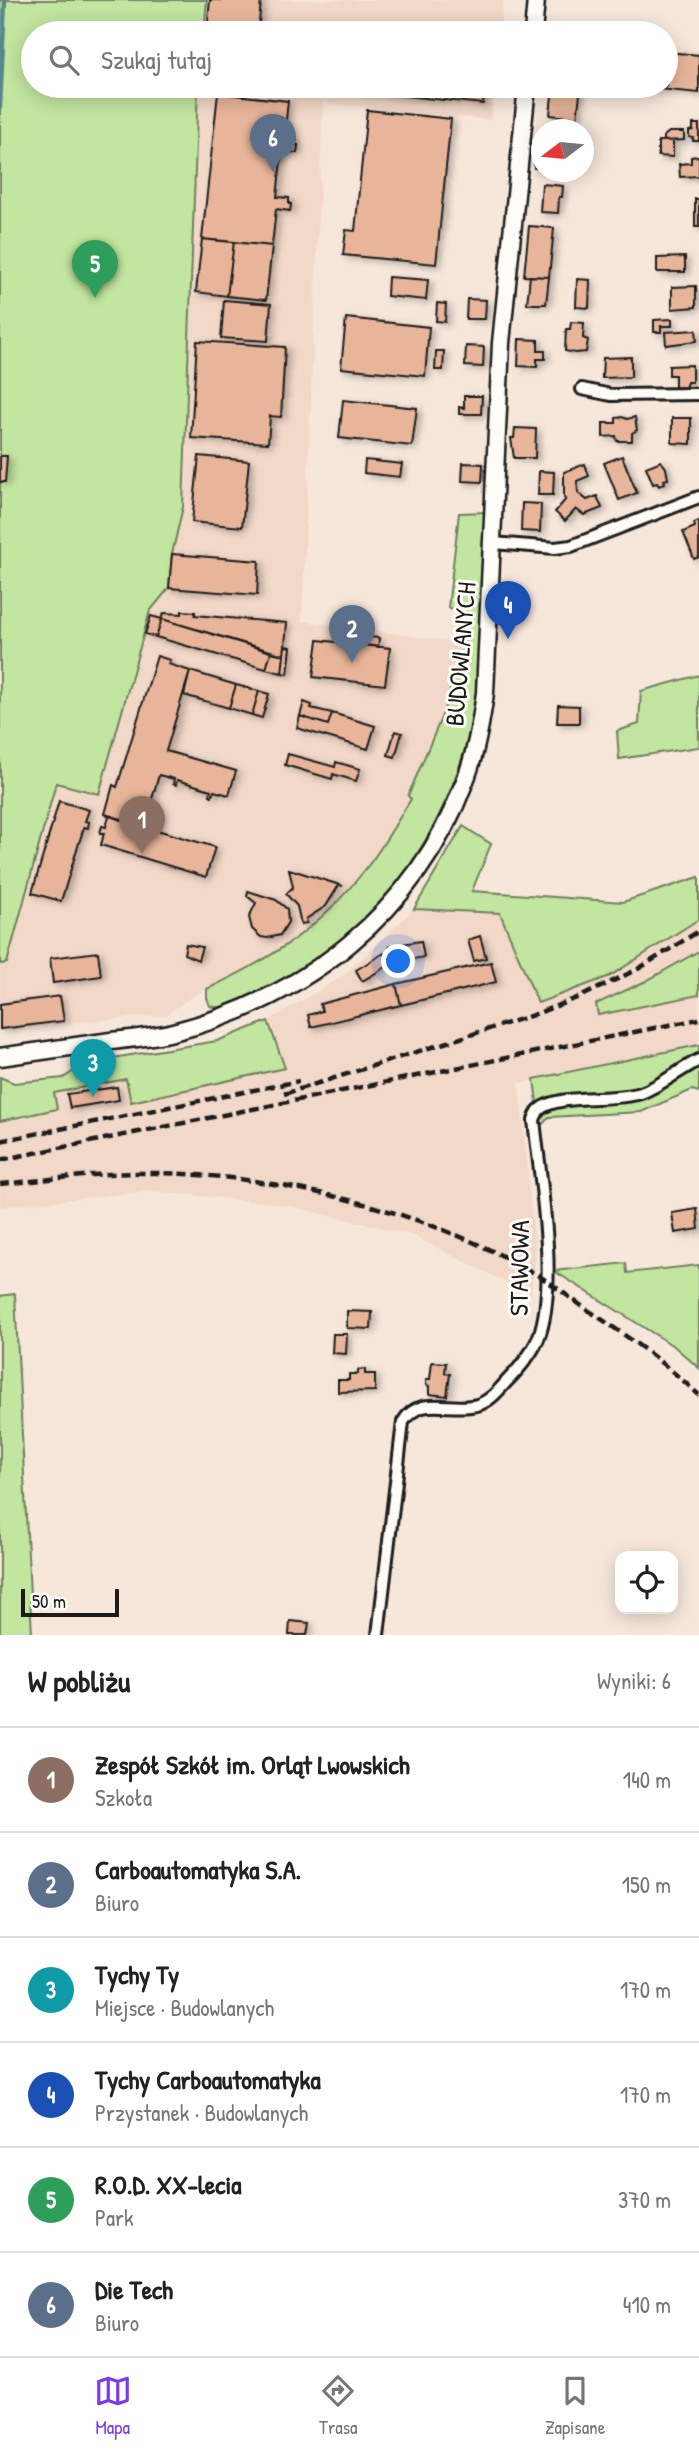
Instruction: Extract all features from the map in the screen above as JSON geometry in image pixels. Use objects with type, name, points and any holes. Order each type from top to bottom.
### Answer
[{"type":"street","points":[[534,21],[536,0]]},
{"type":"street","name":"BUDOWLANYCH","points":[[0,1057],[167,1033],[260,1002],[334,958],[378,919],[415,875],[436,842],[466,780],[479,734],[485,693],[501,343],[526,98]]},
{"type":"street","points":[[582,389],[611,396],[699,394]]},
{"type":"street","points":[[493,543],[555,548],[571,546],[699,497]]},
{"type":"street","name":"STAWOWA","points":[[378,1635],[403,1422],[417,1407],[468,1407],[489,1399],[515,1373],[533,1348],[540,1332],[547,1262],[534,1120],[538,1111],[552,1103],[566,1100],[619,1098],[644,1092],[699,1060]]},
{"type":"shaded area","points":[[207,0],[503,0],[501,21],[205,21]]},
{"type":"shaded area","points":[[198,98],[493,98],[491,120],[323,103],[302,621],[463,643],[443,716],[408,795],[411,798],[366,870],[329,911],[287,947],[249,969],[194,995],[166,1015],[0,1029],[0,964],[7,962],[56,782],[99,794],[150,611],[169,588],[172,554],[183,507]]},
{"type":"shaded area","points":[[414,909],[500,913],[610,976],[699,919],[699,951],[596,1005],[599,1015],[699,995],[699,1045],[519,1083],[536,1255],[531,1295],[412,1235],[280,1204],[152,1191],[0,1207],[0,1121],[57,1109],[54,1093],[127,1079],[131,1102],[284,1068],[268,1021],[344,975]]},
{"type":"green space","points":[[0,0],[207,0],[205,21],[21,21],[21,98],[198,98],[183,507],[172,554],[169,588],[150,611],[99,794],[56,783],[7,963],[0,964]]},
{"type":"green space","points":[[487,512],[480,662],[475,707],[463,756],[431,831],[410,866],[385,898],[357,927],[326,953],[252,997],[230,1006],[210,1006],[207,989],[274,953],[312,926],[329,910],[371,863],[411,799],[408,796],[442,716],[463,649],[466,609],[448,608],[459,513]]},
{"type":"green space","points":[[699,675],[699,747],[619,759],[617,731],[639,724],[641,691]]},
{"type":"green space","points":[[463,826],[491,844],[472,891],[623,902],[699,877],[699,919],[610,976],[538,1003],[500,913],[414,909]]},
{"type":"green space","points":[[699,951],[699,995],[598,1015],[596,1004],[646,981]]},
{"type":"green space","points":[[268,1021],[285,1068],[131,1102],[126,1079],[54,1093],[57,1109],[0,1121],[0,1077],[14,1083],[63,1078],[88,1062],[217,1041]]},
{"type":"green space","points":[[699,1045],[699,1092],[692,1090],[641,1112],[549,1117],[540,1127],[534,1079]]},
{"type":"green space","points":[[626,1263],[627,1273],[699,1265],[699,1368],[675,1347],[554,1271]]},
{"type":"green space","points":[[15,1294],[32,1635],[0,1635],[0,1296]]},
{"type":"building","points":[[210,0],[261,0],[259,21],[208,21]]},
{"type":"building","points":[[678,53],[699,55],[699,93],[678,91]]},
{"type":"building","points":[[217,98],[288,101],[284,138],[296,139],[295,145],[298,145],[297,153],[282,150],[277,197],[289,198],[291,204],[290,211],[276,209],[272,246],[202,239]]},
{"type":"building","points":[[425,98],[484,98],[483,104]]},
{"type":"building","points":[[552,98],[580,98],[577,118],[550,115]]},
{"type":"building","points":[[367,110],[451,119],[436,264],[343,255],[346,230],[355,231]]},
{"type":"building","points":[[693,124],[699,124],[699,141],[693,141],[693,138],[689,137]]},
{"type":"building","points":[[669,132],[684,132],[684,140],[664,141],[664,136]]},
{"type":"building","points":[[658,141],[673,141],[673,157],[658,156]]},
{"type":"building","points":[[699,156],[699,176],[680,177],[679,164],[691,163],[691,157]]},
{"type":"building","points":[[542,184],[563,186],[558,213],[540,212]]},
{"type":"building","points":[[695,199],[699,199],[699,227],[695,227]]},
{"type":"building","points":[[529,226],[554,228],[549,277],[524,276]]},
{"type":"building","points":[[202,239],[234,242],[227,296],[196,292]]},
{"type":"building","points":[[234,242],[272,246],[266,300],[227,296]]},
{"type":"building","points":[[685,257],[685,272],[657,272],[657,258]]},
{"type":"building","points":[[530,276],[549,277],[546,304],[527,304]]},
{"type":"building","points":[[388,277],[428,280],[426,300],[387,296]]},
{"type":"building","points":[[577,279],[590,280],[589,308],[576,307]]},
{"type":"building","points":[[696,286],[696,307],[672,309],[672,287]]},
{"type":"building","points":[[467,299],[486,300],[485,319],[466,319]]},
{"type":"building","points":[[224,300],[271,304],[268,341],[221,338]]},
{"type":"building","points":[[437,303],[446,304],[445,322],[436,321]]},
{"type":"building","points":[[346,318],[429,327],[425,376],[341,368]]},
{"type":"building","points":[[672,319],[672,326],[661,326],[661,332],[654,332],[654,320]]},
{"type":"building","points":[[571,322],[584,323],[583,338],[588,340],[586,352],[565,351],[566,329],[570,329]]},
{"type":"building","points":[[696,330],[697,341],[666,345],[665,332]]},
{"type":"building","points":[[519,339],[538,340],[538,351],[545,351],[545,359],[537,359],[537,367],[518,366]]},
{"type":"building","points":[[197,341],[285,347],[281,417],[270,416],[268,443],[191,438]]},
{"type":"building","points":[[466,346],[484,347],[483,367],[465,366]]},
{"type":"building","points":[[436,351],[444,351],[443,370],[435,370]]},
{"type":"building","points":[[631,357],[631,377],[602,378],[603,358]]},
{"type":"building","points":[[692,365],[692,382],[687,382],[685,388],[675,387],[675,375],[669,375],[669,366]]},
{"type":"building","points":[[464,396],[482,396],[481,414],[459,414],[459,407],[464,408]]},
{"type":"building","points":[[343,400],[417,408],[412,446],[339,438]]},
{"type":"building","points":[[635,417],[637,430],[632,433],[632,441],[617,441],[616,436],[603,437],[603,423],[616,423],[616,418]]},
{"type":"building","points":[[672,418],[691,418],[691,444],[672,443]]},
{"type":"building","points":[[515,428],[536,429],[535,458],[514,458],[511,438],[514,438]]},
{"type":"building","points":[[0,456],[7,456],[5,482],[0,482]]},
{"type":"building","points":[[199,456],[249,461],[242,527],[192,522]]},
{"type":"building","points":[[622,456],[637,493],[619,500],[604,463]]},
{"type":"building","points":[[365,460],[402,464],[400,477],[364,473]]},
{"type":"building","points":[[661,461],[666,468],[668,479],[659,486],[657,483],[653,484],[646,467]]},
{"type":"building","points":[[463,463],[483,464],[482,482],[462,481]]},
{"type":"building","points":[[585,464],[589,476],[577,481],[578,493],[587,500],[597,496],[602,508],[584,515],[576,509],[565,521],[555,512],[566,499],[564,472]]},
{"type":"building","points":[[539,471],[554,472],[553,495],[538,495]]},
{"type":"building","points":[[522,503],[541,504],[540,532],[521,531]]},
{"type":"building","points":[[699,521],[699,557],[694,559],[683,532],[695,527],[694,523]]},
{"type":"building","points":[[172,554],[259,561],[257,595],[169,588]]},
{"type":"building","points":[[182,611],[195,612],[195,615],[287,623],[284,655],[162,619],[164,613],[182,614]]},
{"type":"building","points":[[151,616],[162,619],[156,637],[145,634]]},
{"type":"building","points":[[162,619],[271,652],[266,669],[156,637]]},
{"type":"building","points":[[347,634],[379,638],[378,647],[347,643]]},
{"type":"building","points":[[318,640],[390,648],[385,685],[313,677]]},
{"type":"building","points":[[285,646],[291,647],[288,674],[282,673]]},
{"type":"building","points":[[271,652],[284,655],[282,673],[266,669]]},
{"type":"building","points":[[157,656],[170,660],[168,664],[190,671],[166,751],[236,771],[229,795],[214,791],[212,796],[211,790],[177,780],[176,785],[173,784],[174,779],[159,775],[144,826],[105,814],[113,785],[117,787]]},
{"type":"building","points":[[190,671],[236,685],[229,708],[184,695]]},
{"type":"building","points":[[236,685],[259,691],[252,715],[229,708]]},
{"type":"building","points":[[259,691],[269,694],[262,718],[252,715]]},
{"type":"building","points":[[304,702],[312,705],[311,708],[332,713],[328,725],[300,716]]},
{"type":"building","points":[[558,705],[579,706],[579,723],[557,723]]},
{"type":"building","points":[[332,713],[375,726],[368,749],[297,728],[300,716],[328,725]]},
{"type":"building","points":[[395,731],[402,733],[395,757],[388,755]]},
{"type":"building","points":[[288,754],[335,767],[336,762],[360,769],[356,781],[333,774],[332,779],[285,765]]},
{"type":"building","points":[[59,801],[89,810],[85,821],[89,822],[88,828],[84,827],[61,901],[32,893]]},
{"type":"building","points":[[109,816],[215,847],[206,877],[101,845],[104,833],[100,833],[102,826],[106,827]]},
{"type":"building","points":[[289,869],[343,886],[339,885],[326,906],[306,919],[307,923],[301,924],[297,906],[286,894],[293,887]]},
{"type":"building","points":[[248,891],[276,900],[287,909],[288,922],[280,935],[261,937],[252,929],[249,917],[256,903],[247,896]]},
{"type":"building","points":[[480,936],[486,958],[474,961],[468,940]]},
{"type":"building","points":[[421,941],[424,957],[392,963],[389,946]]},
{"type":"building","points":[[186,944],[202,947],[198,960],[184,954]]},
{"type":"building","points":[[98,952],[101,976],[53,983],[50,958]]},
{"type":"building","points":[[384,953],[391,964],[362,981],[356,970]]},
{"type":"building","points":[[491,962],[496,982],[401,1005],[396,984]]},
{"type":"building","points":[[396,984],[401,1005],[311,1027],[308,1015],[322,1011],[320,1004]]},
{"type":"building","points":[[60,996],[64,1021],[0,1029],[0,1004]]},
{"type":"building","points":[[117,1087],[119,1100],[70,1108],[67,1094]]},
{"type":"building","points":[[697,1209],[699,1229],[675,1233],[672,1213]]},
{"type":"building","points":[[347,1311],[372,1312],[371,1329],[347,1328]]},
{"type":"building","points":[[333,1334],[347,1334],[346,1354],[332,1353]]},
{"type":"building","points":[[432,1362],[446,1363],[445,1373],[450,1374],[447,1396],[429,1394],[426,1379],[430,1379]]},
{"type":"building","points":[[365,1369],[365,1374],[375,1374],[375,1391],[338,1392],[338,1380],[349,1380],[349,1374],[358,1374],[358,1370]]},
{"type":"building","points":[[290,1621],[309,1623],[307,1635],[289,1635]]},
{"type":"waterway","points":[[0,107],[5,0]]},
{"type":"railway","points":[[284,1094],[533,1015],[582,996],[638,969],[699,931]]},
{"type":"railway","points":[[0,1160],[699,1019]]},
{"type":"railway","points":[[0,1141],[299,1081]]},
{"type":"railway","points":[[0,1184],[107,1174],[192,1175],[298,1189],[405,1216],[456,1235],[547,1281],[622,1333],[699,1395]]},
{"type":"place","name":"Die Tech","points":[[273,172]]},
{"type":"place","name":"R.O.D. XX-lecia","points":[[95,298]]},
{"type":"place","name":"Tychy Carboautomatyka","points":[[508,639]]},
{"type":"place","name":"Carboautomatyka S.A.","points":[[352,663]]},
{"type":"place","name":"Zespół Szkół im. Orląt Lwowskich","points":[[142,854]]},
{"type":"place","name":"Tychy Ty","points":[[93,1097]]}]
